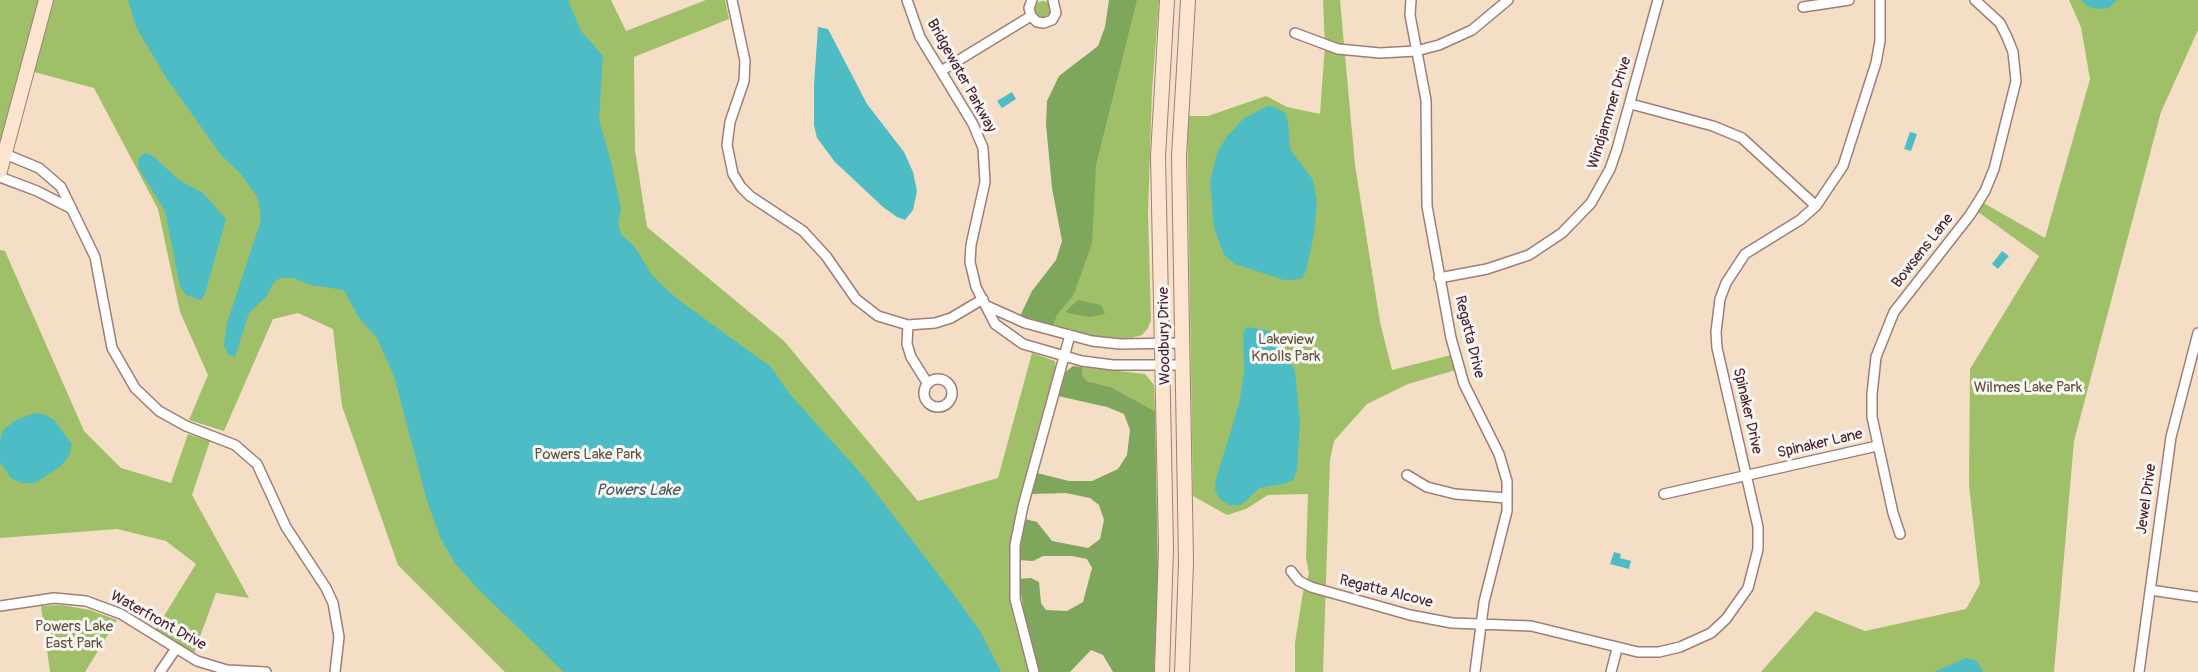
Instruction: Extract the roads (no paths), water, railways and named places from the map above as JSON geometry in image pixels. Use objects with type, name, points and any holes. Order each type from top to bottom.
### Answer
[{"type":"main road","points":[[0,171],[46,0]]},
{"type":"main road","name":"Woodbury Drive","points":[[1162,672],[1166,568],[1159,136],[1167,0]]},
{"type":"main road","name":"Woodbury Drive","points":[[1182,672],[1186,583],[1179,125],[1188,0]]},
{"type":"street","points":[[732,0],[745,62],[744,81],[728,132],[729,160],[733,174],[750,196],[789,220],[809,237],[826,256],[845,286],[865,308],[878,316],[908,325],[935,323],[985,302],[1020,321],[1070,335],[1110,343],[1182,343]]},
{"type":"street","name":"Bridgewater Parkway","points":[[907,0],[916,27],[976,128],[984,157],[984,185],[970,251],[972,273],[995,324],[1011,338],[1030,347],[1064,357],[1107,365],[1182,364]]},
{"type":"street","points":[[1032,0],[1029,8],[1031,16],[1040,23],[1052,20],[1057,9],[1053,0]]},
{"type":"street","name":"Regatta Drive","points":[[1411,0],[1416,51],[1427,118],[1427,206],[1439,278],[1457,363],[1464,384],[1504,468],[1507,498],[1505,524],[1484,602],[1475,672]]},
{"type":"street","points":[[1295,33],[1338,49],[1380,53],[1416,51],[1438,45],[1472,30],[1486,21],[1508,0]]},
{"type":"street","name":"Windjammer Drive","points":[[1439,278],[1509,262],[1529,255],[1562,233],[1591,203],[1610,169],[1631,104],[1658,0]]},
{"type":"street","points":[[1803,7],[1849,0]]},
{"type":"street","name":"Spinaker Drive","points":[[1480,625],[1531,626],[1617,649],[1659,652],[1680,647],[1711,633],[1740,602],[1755,570],[1758,527],[1717,348],[1716,323],[1720,299],[1726,283],[1745,254],[1800,220],[1816,206],[1843,166],[1876,63],[1880,41],[1880,0]]},
{"type":"street","name":"Bowsens Lane","points":[[1900,534],[1877,446],[1872,394],[1881,339],[1900,304],[1983,196],[1994,169],[2014,96],[2016,67],[2007,37],[2000,23],[1975,0]]},
{"type":"street","points":[[941,71],[1031,16]]},
{"type":"street","points":[[1631,104],[1713,126],[1742,138],[1816,206]]},
{"type":"street","points":[[5,154],[39,168],[61,187],[95,257],[108,333],[118,363],[135,388],[159,411],[186,426],[235,444],[257,464],[286,527],[326,588],[333,603],[339,637],[335,672]]},
{"type":"street","points":[[0,177],[27,186],[72,209]]},
{"type":"street","points":[[908,325],[907,344],[911,357],[928,384]]},
{"type":"street","name":"Jewel Drive","points":[[2139,672],[2171,437],[2198,333]]},
{"type":"street","points":[[1034,672],[1015,599],[1015,545],[1070,335]]},
{"type":"street","name":"Spinaker Lane","points":[[1664,494],[1877,446]]},
{"type":"street","points":[[1407,475],[1427,487],[1455,494],[1507,498]]},
{"type":"street","name":"Regatta Alcove","points":[[1291,571],[1303,583],[1318,589],[1410,615],[1480,625]]},
{"type":"street","points":[[2150,590],[2198,597]]},
{"type":"street","name":"Waterfront Drive","points":[[0,606],[54,598],[86,601],[121,614],[175,650],[214,667],[266,672]]},
{"type":"street","points":[[1611,672],[1617,649]]},
{"type":"street","points":[[160,672],[175,650]]},
{"type":"water","name":"Powers Lake","points":[[128,0],[568,0],[581,31],[603,56],[599,120],[621,209],[618,223],[621,234],[634,246],[652,275],[676,298],[771,367],[789,393],[863,476],[951,591],[980,631],[1001,672],[564,672],[477,588],[454,562],[441,539],[427,501],[394,376],[377,338],[359,318],[344,290],[310,285],[293,278],[281,278],[275,281],[266,297],[249,313],[235,357],[228,354],[224,345],[227,323],[261,220],[258,198],[241,174],[221,155],[167,79],[136,27]]},
{"type":"water","points":[[2081,0],[2117,0],[2108,8],[2098,9],[2089,7]]},
{"type":"water","points":[[818,27],[828,29],[867,104],[904,152],[913,172],[917,191],[913,210],[905,220],[883,207],[835,162],[817,138],[814,125],[814,85]]},
{"type":"water","points":[[1012,92],[1016,99],[1002,108],[997,101]]},
{"type":"water","points":[[1268,106],[1285,113],[1288,121],[1290,149],[1313,180],[1317,202],[1314,234],[1306,271],[1302,278],[1294,280],[1284,280],[1235,264],[1224,255],[1214,227],[1210,183],[1217,153],[1226,138],[1244,118]]},
{"type":"water","points":[[1910,132],[1917,134],[1911,151],[1904,149]]},
{"type":"water","points":[[145,153],[153,156],[179,180],[203,193],[226,219],[205,294],[201,300],[186,295],[180,286],[165,211],[139,169],[138,159]]},
{"type":"water","points":[[2002,251],[2009,256],[1998,269],[1992,264]]},
{"type":"water","points":[[1247,327],[1267,330],[1278,339],[1295,371],[1300,422],[1297,470],[1293,480],[1260,488],[1241,505],[1229,505],[1220,499],[1215,490],[1216,479],[1239,404],[1244,373],[1243,332]]},
{"type":"water","points":[[36,413],[46,415],[55,421],[72,444],[69,456],[61,466],[35,483],[21,483],[11,478],[0,462],[0,440],[4,429],[18,419]]},
{"type":"water","points":[[1614,552],[1621,554],[1620,558],[1631,561],[1629,569],[1610,564]]},
{"type":"water","points":[[1966,658],[1977,661],[1983,672],[1934,672]]},
{"type":"park label","name":"Lakeview Knolls Park","points":[[1286,348]]},
{"type":"park label","name":"Wilmes Lake Park","points":[[2028,388]]},
{"type":"park label","name":"Powers Lake Park","points":[[588,455]]},
{"type":"park label","name":"Powers Lake East Park","points":[[74,636]]}]
